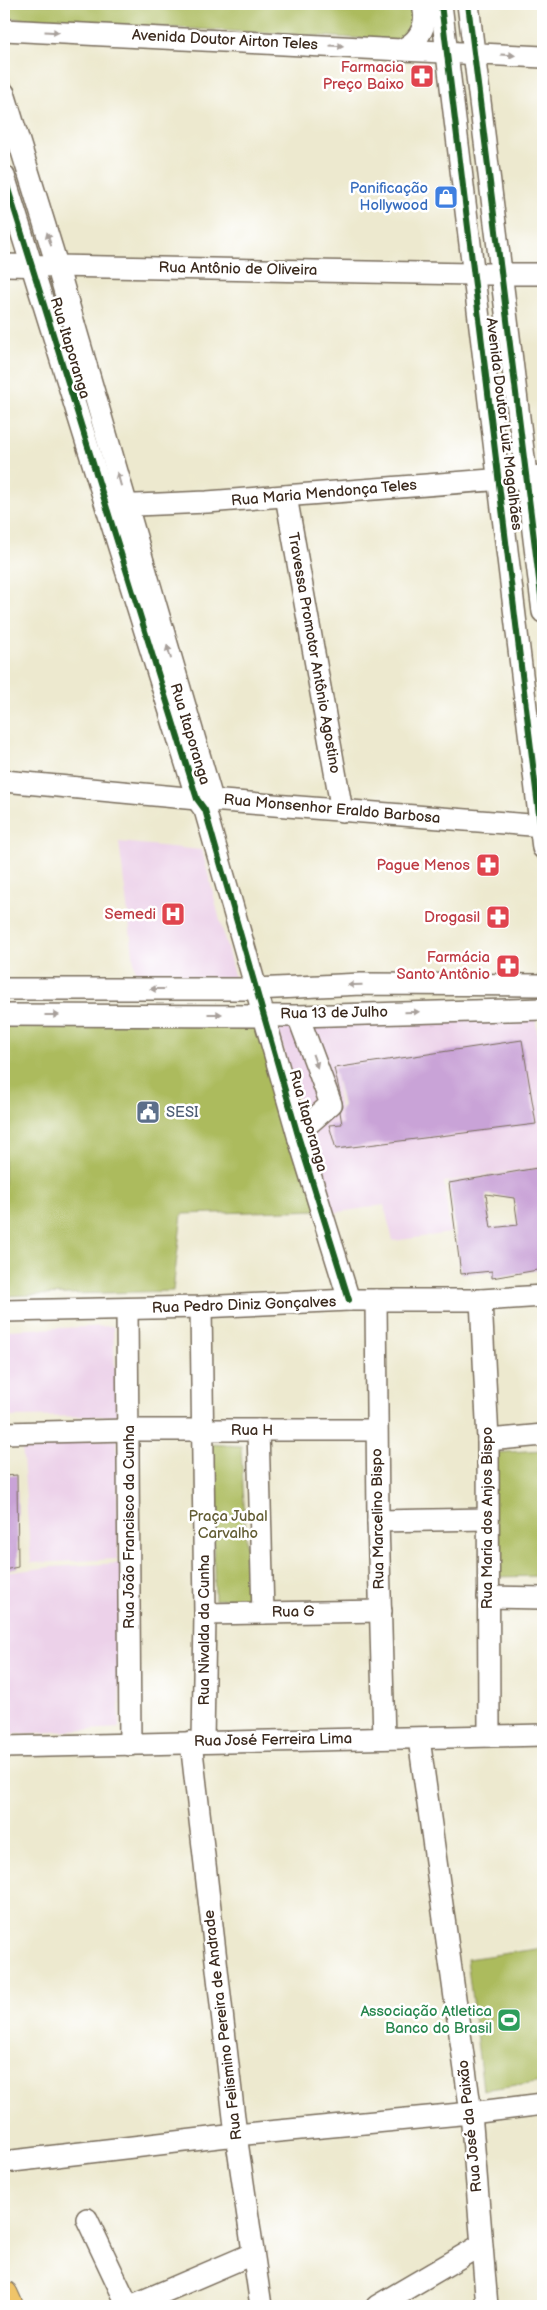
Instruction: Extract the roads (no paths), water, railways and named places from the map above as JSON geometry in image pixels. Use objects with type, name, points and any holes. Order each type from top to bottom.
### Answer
[{"type":"main road","points":[[4,2295],[9,2306]]},
{"type":"street","points":[[403,49],[416,41],[424,26],[423,4]]},
{"type":"street","name":"Avenida Doutor Luiz Magalhães","points":[[441,4],[447,51],[486,274],[535,476],[543,612]]},
{"type":"street","name":"Avenida Doutor Luiz Magalhães","points":[[468,4],[473,52],[499,479],[542,826],[543,848]]},
{"type":"street","name":"Avenida Doutor Airton Teles","points":[[4,30],[543,57]]},
{"type":"street","name":"Rua Itaporanga","points":[[4,93],[57,265],[116,506]]},
{"type":"street","name":"Rua Itaporanga","points":[[4,176],[31,265],[116,506],[205,803],[255,989],[264,1014],[299,1139],[349,1300]]},
{"type":"street","name":"Rua Antônio de Oliveira","points":[[4,265],[543,274]]},
{"type":"street","name":"Rua Maria Mendonça Teles","points":[[116,506],[207,502],[535,476]]},
{"type":"street","name":"Travessa Promotor Antônio Agostino","points":[[286,496],[342,811]]},
{"type":"street","name":"Rua Monsenhor Eraldo Barbosa","points":[[4,781],[205,803],[542,826]]},
{"type":"street","name":"Rua 13 de Julho","points":[[4,989],[255,989],[361,984],[543,985]]},
{"type":"street","name":"Rua 13 de Julho","points":[[4,1015],[264,1014],[298,1016],[543,1009]]},
{"type":"street","points":[[298,1016],[331,1104],[306,1126],[299,1139]]},
{"type":"street","name":"Rua Pedro Diniz Gonçalves","points":[[4,1311],[201,1308],[349,1300],[481,1300],[543,1296]]},
{"type":"street","name":"Rua Marcelino Bispo","points":[[376,1300],[376,1430],[384,1738]]},
{"type":"street","name":"Rua Maria dos Anjos Bispo","points":[[481,1300],[488,1440],[489,1736]]},
{"type":"street","name":"Rua Nivalda da Cunha","points":[[197,1742],[204,1614],[201,1308]]},
{"type":"street","name":"Rua João Francisco da Cunha","points":[[127,1309],[130,1745]]},
{"type":"street","name":"Rua H","points":[[4,1433],[128,1430],[376,1430]]},
{"type":"street","points":[[258,1430],[263,1613]]},
{"type":"street","points":[[488,1440],[543,1435]]},
{"type":"street","points":[[378,1521],[487,1519]]},
{"type":"street","points":[[488,1597],[543,1598]]},
{"type":"street","name":"Rua G","points":[[204,1614],[381,1611]]},
{"type":"street","name":"Rua José Ferreira Lima","points":[[4,1748],[543,1735]]},
{"type":"street","name":"Rua José da Paixão","points":[[419,1738],[470,2113],[487,2306]]},
{"type":"street","name":"Rua Felismino Pereira de Andrade","points":[[197,1742],[236,2134],[261,2306]]},
{"type":"street","points":[[4,2162],[236,2134],[470,2113],[543,2104]]},
{"type":"street","points":[[88,2219],[130,2306],[252,2254]]},
{"type":"street","points":[[376,2306],[481,2245]]},
{"type":"place","name":"Farmacia Preço Baixo","points":[[422,76]]},
{"type":"place","name":"Panificação Hollywood","points":[[446,197]]},
{"type":"place","name":"Pague Menos","points":[[488,865]]},
{"type":"place","name":"Semedi","points":[[173,914]]},
{"type":"place","name":"Drogasil","points":[[498,917]]},
{"type":"place","name":"Farmácia Santo Antônio","points":[[508,966]]},
{"type":"place","name":"SESI","points":[[148,1112]]},
{"type":"place","name":"Associação Atletica Banco do Brasil","points":[[509,2020]]},
{"type":"park label","name":"Praça Jubal Carvalho","points":[[228,1524]]}]
